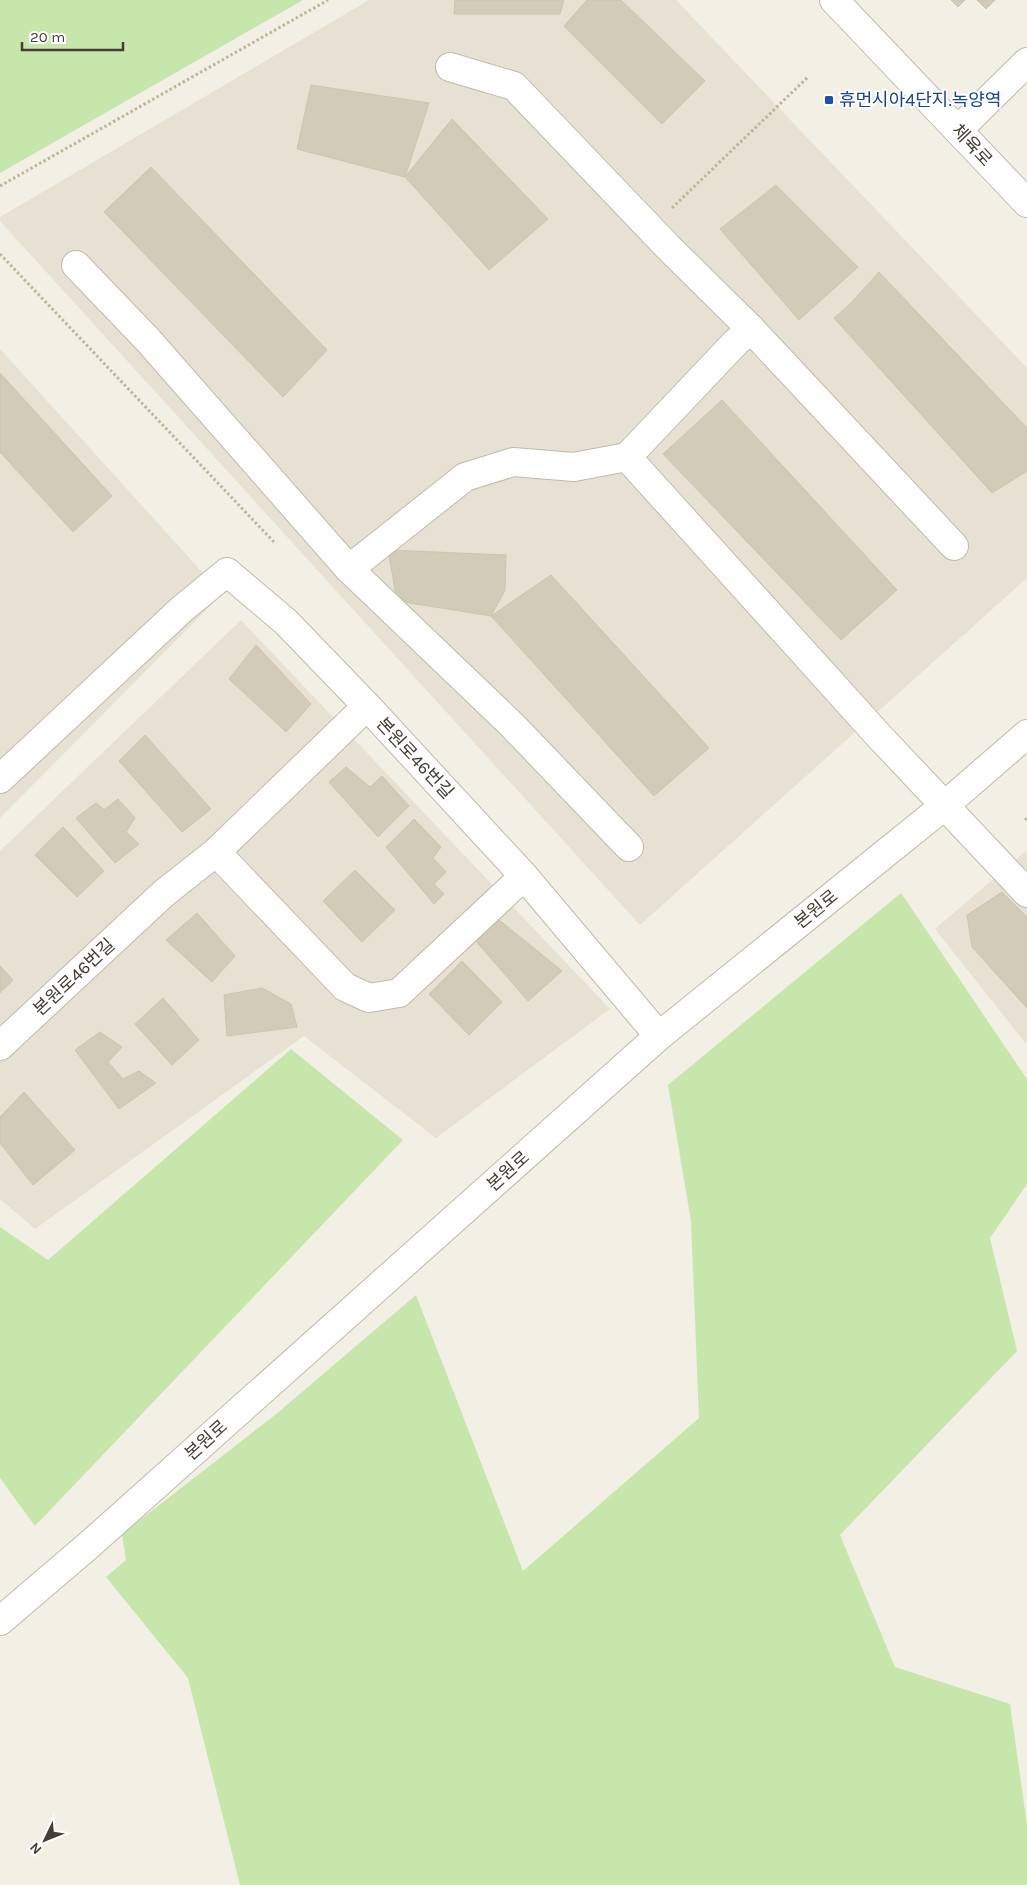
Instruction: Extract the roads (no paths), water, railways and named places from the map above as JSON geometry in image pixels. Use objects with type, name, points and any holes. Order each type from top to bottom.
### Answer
[{"type":"street","name":"체육로","points":[[834,0],[1027,203]]},
{"type":"street","points":[[958,130],[1027,62]]},
{"type":"street","points":[[450,67],[514,86],[650,229],[751,329],[954,546]]},
{"type":"street","points":[[76,265],[147,339],[349,569],[512,725],[629,848]]},
{"type":"street","points":[[349,569],[465,477],[513,462],[574,467],[627,457],[736,342],[751,329]]},
{"type":"street","points":[[627,457],[944,806],[1027,893]]},
{"type":"street","points":[[0,779],[182,609],[227,572],[286,622],[367,706]]},
{"type":"street","name":"본원로46번길","points":[[0,1046],[163,894],[216,852],[367,706],[524,876],[659,1036]]},
{"type":"street","name":"본원로","points":[[0,1621],[88,1545],[659,1036],[944,806],[1027,734]]},
{"type":"street","points":[[216,852],[345,987],[370,998],[399,993],[524,876]]},
{"type":"place","name":"휴먼시아4단지.녹양역","points":[[829,100]]}]
